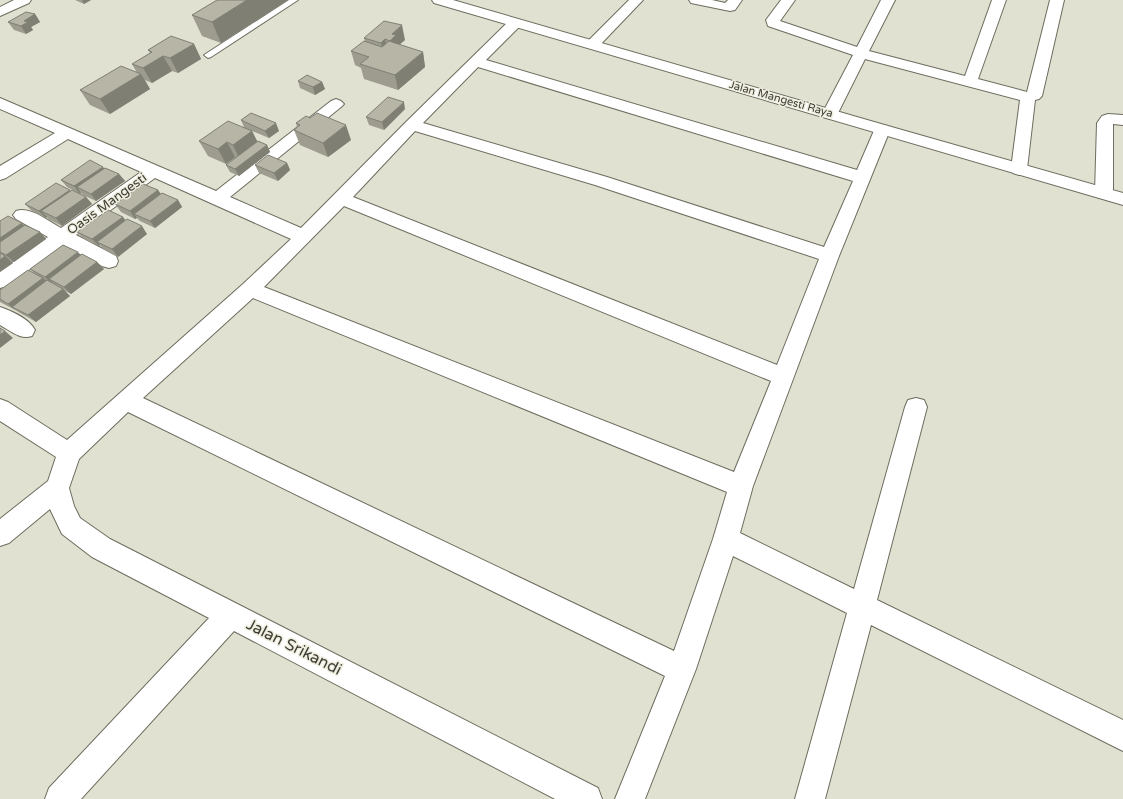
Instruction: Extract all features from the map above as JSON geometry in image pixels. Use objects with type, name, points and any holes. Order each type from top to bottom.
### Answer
[{"type":"street","points":[[0,12],[24,0]]},
{"type":"street","name":"Jalan Mangesti Raya","points":[[439,0],[1123,199]]},
{"type":"street","points":[[593,44],[636,0]]},
{"type":"street","points":[[696,0],[725,8],[730,7],[735,0]]},
{"type":"street","points":[[788,0],[773,20],[773,23],[861,53],[1028,97],[1034,96],[1057,0]]},
{"type":"street","points":[[830,114],[888,0]]},
{"type":"street","points":[[970,82],[999,0]]},
{"type":"street","points":[[0,534],[57,488],[69,454],[304,238],[412,126],[515,23]]},
{"type":"street","points":[[476,62],[863,178]]},
{"type":"street","points":[[1019,169],[1028,97]]},
{"type":"street","points":[[0,103],[304,238]]},
{"type":"street","points":[[217,199],[336,104]]},
{"type":"street","points":[[1104,193],[1105,123],[1108,119],[1123,120]]},
{"type":"street","points":[[412,126],[601,181],[830,256]]},
{"type":"street","points":[[630,799],[682,669],[726,539],[741,486],[830,256],[882,130]]},
{"type":"street","points":[[0,174],[67,132]]},
{"type":"street","name":"Oasis Mangesti","points":[[0,281],[153,171]]},
{"type":"street","points":[[342,199],[783,377]]},
{"type":"street","name":"Oasis Mangesti","points":[[22,215],[109,261]]},
{"type":"street","points":[[250,289],[741,486]]},
{"type":"street","points":[[0,315],[25,330]]},
{"type":"street","points":[[126,400],[682,669]]},
{"type":"street","points":[[810,799],[916,407]]},
{"type":"street","points":[[0,409],[69,454]]},
{"type":"street","name":"Jalan Srikandi","points":[[57,488],[62,508],[71,526],[101,548],[587,799]]},
{"type":"street","points":[[726,539],[1123,736]]},
{"type":"street","points":[[60,799],[231,614]]},
{"type":"lane","points":[[208,54],[294,0]]},
{"type":"building","points":[[217,0],[247,0],[212,22],[192,15]]},
{"type":"building","points":[[26,12],[35,14],[24,21],[28,22],[21,26],[8,22]]},
{"type":"building","points":[[384,21],[402,25],[392,34],[396,35],[390,41],[385,39],[381,43],[364,38]]},
{"type":"building","points":[[171,36],[194,44],[170,58],[163,56],[143,68],[132,64],[152,52],[148,50]]},
{"type":"building","points":[[364,41],[382,47],[389,41],[423,52],[395,75],[360,64],[369,57],[351,51]]},
{"type":"building","points":[[121,66],[141,74],[100,99],[80,90]]},
{"type":"building","points":[[307,75],[322,82],[313,87],[298,81]]},
{"type":"building","points":[[388,97],[404,102],[382,122],[366,117]]},
{"type":"building","points":[[251,113],[276,123],[265,131],[241,120]]},
{"type":"building","points":[[317,113],[346,125],[323,143],[294,130],[300,125],[296,123],[306,116],[310,118]]},
{"type":"building","points":[[228,121],[252,131],[233,145],[227,142],[218,149],[199,141]]},
{"type":"building","points":[[258,141],[267,145],[235,169],[226,165]]},
{"type":"building","points":[[268,155],[287,163],[274,173],[255,165]]},
{"type":"building","points":[[90,160],[103,167],[74,186],[61,180]]},
{"type":"building","points":[[105,168],[119,174],[91,194],[77,187]]},
{"type":"building","points":[[56,183],[70,190],[39,211],[25,204]]},
{"type":"building","points":[[143,184],[158,190],[130,211],[115,204]]},
{"type":"building","points":[[72,190],[86,197],[56,218],[41,211]]},
{"type":"building","points":[[162,193],[178,200],[150,221],[134,214]]},
{"type":"building","points":[[108,210],[123,217],[92,239],[77,232]]},
{"type":"building","points":[[8,216],[22,223],[0,238],[0,221]]},
{"type":"building","points":[[127,219],[142,226],[112,249],[97,242]]},
{"type":"building","points":[[25,225],[40,232],[6,255],[0,252],[0,242]]},
{"type":"building","points":[[63,245],[78,252],[45,277],[30,269]]},
{"type":"building","points":[[0,253],[5,256],[0,260]]},
{"type":"building","points":[[82,254],[97,262],[64,287],[49,279]]},
{"type":"building","points":[[28,270],[43,278],[8,304],[0,299],[0,290]]},
{"type":"building","points":[[47,280],[63,289],[28,315],[12,307]]},
{"type":"building","points":[[0,328],[5,331],[0,335]]}]
